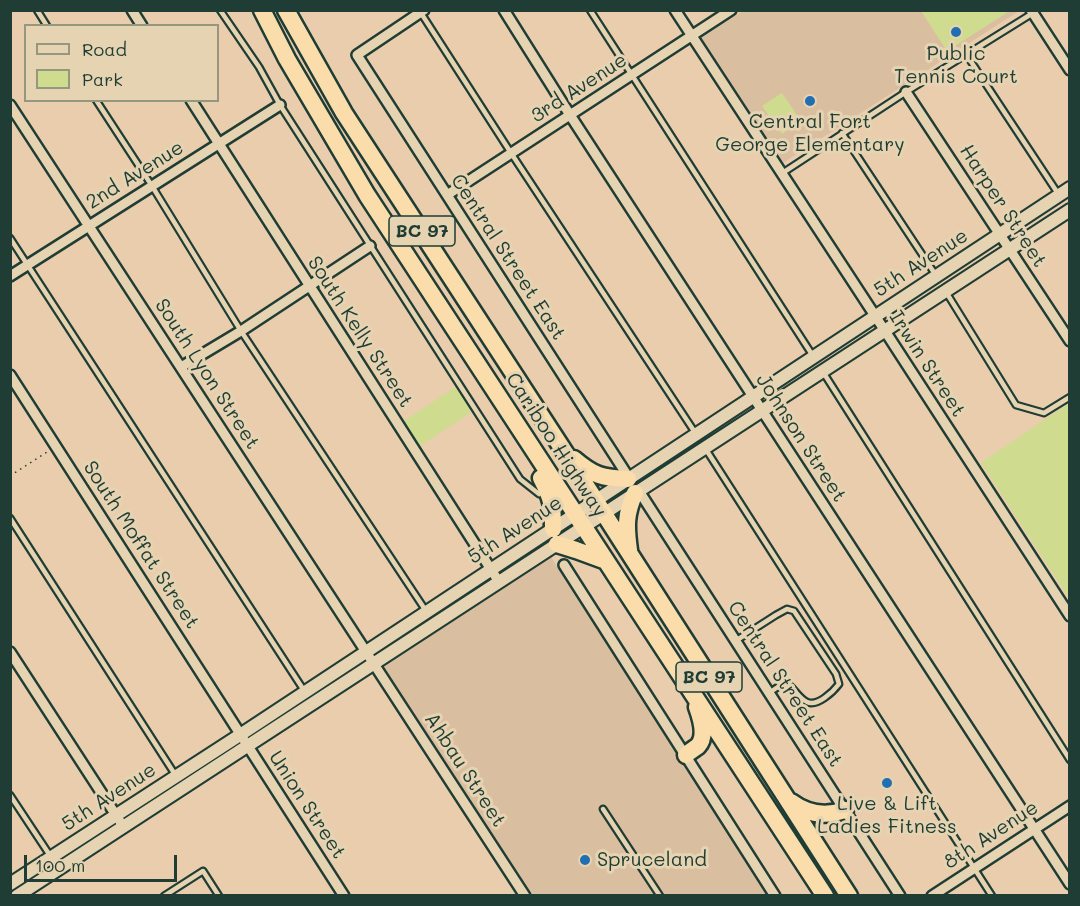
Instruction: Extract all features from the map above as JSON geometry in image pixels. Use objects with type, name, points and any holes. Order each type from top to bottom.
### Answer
[{"type":"highway","name":"Cariboo Highway","points":[[262,10],[287,59],[367,195],[457,332],[590,515],[630,554],[849,896]]},
{"type":"highway","name":"Cariboo Highway","points":[[286,10],[344,113],[562,448],[606,561],[825,896]]},
{"type":"highway","points":[[457,332],[486,390],[550,496],[555,536],[576,550],[606,561]]},
{"type":"highway","points":[[562,448],[588,470],[633,486],[627,520],[630,554]]},
{"type":"highway","points":[[590,515],[694,679],[712,699],[735,717]]},
{"type":"highway","points":[[686,755],[702,739],[700,715],[692,692]]},
{"type":"highway","points":[[788,799],[807,812],[825,814],[845,810]]},
{"type":"main road","name":"5th Avenue","points":[[17,896],[120,821],[176,776],[491,570],[590,515],[633,486],[696,434],[1064,191]]},
{"type":"main road","name":"5th Avenue","points":[[633,486],[705,448],[1070,210]]},
{"type":"main road","name":"5th Avenue","points":[[10,884],[51,857],[120,821],[248,746],[499,582],[555,536]]},
{"type":"street","points":[[132,10],[141,24]]},
{"type":"street","name":"Johnson Street","points":[[504,10],[1070,885]]},
{"type":"street","name":"Irwin Street","points":[[675,10],[1070,616]]},
{"type":"street","name":"3rd Avenue","points":[[447,195],[731,10]]},
{"type":"street","name":"Central Street East","points":[[422,12],[357,55],[633,486],[900,896]]},
{"type":"street","points":[[1032,12],[1070,70]]},
{"type":"street","name":"Harper Street","points":[[906,92],[1070,341]]},
{"type":"street","name":"South Kelly Street","points":[[192,102],[499,582]]},
{"type":"street","name":"South Lyon Street","points":[[10,105],[374,663]]},
{"type":"street","name":"2nd Avenue","points":[[10,276],[280,105]]},
{"type":"street","points":[[181,367],[241,331],[370,246]]},
{"type":"street","name":"South Moffat Street","points":[[10,375],[240,735]]},
{"type":"street","points":[[564,565],[775,896]]},
{"type":"street","points":[[10,652],[120,821]]},
{"type":"street","name":"Ahbau Street","points":[[374,663],[525,896]]},
{"type":"street","name":"Union Street","points":[[240,735],[344,896]]},
{"type":"street","name":"8th Avenue","points":[[932,896],[1070,806]]},
{"type":"lane","points":[[37,10],[46,24]]},
{"type":"lane","points":[[220,10],[259,67],[280,105],[520,479],[539,494]]},
{"type":"lane","points":[[590,10],[813,357]]},
{"type":"lane","points":[[422,12],[511,153],[696,434]]},
{"type":"lane","points":[[782,174],[1032,12]]},
{"type":"lane","points":[[966,54],[1064,191]]},
{"type":"lane","points":[[97,102],[241,331],[426,611]]},
{"type":"lane","points":[[842,134],[936,276]]},
{"type":"lane","points":[[10,238],[305,692]]},
{"type":"lane","points":[[946,291],[1016,405],[1044,413],[1070,397]]},
{"type":"lane","points":[[823,371],[1070,760]]},
{"type":"lane","points":[[705,448],[992,896]]},
{"type":"lane","points":[[10,518],[176,776]]},
{"type":"lane","points":[[736,641],[787,609],[794,611],[836,675],[839,684],[833,692],[813,703],[806,702],[791,685],[785,682],[769,693]]},
{"type":"lane","points":[[10,795],[51,857]]},
{"type":"lane","points":[[603,809],[660,896]]},
{"type":"lane","points":[[164,896],[203,871],[219,896]]},
{"type":"path","points":[[10,476],[56,446]]},
{"type":"shaded area","name":"Central Fort George Elementary","points":[[743,11],[1019,11],[783,163],[700,38]]},
{"type":"shaded area","name":"Spruceland","points":[[551,557],[768,895],[533,895],[382,666]]},
{"type":"green space","name":"Public Tennis Court","points":[[1007,10],[1008,12],[947,51],[921,11]]},
{"type":"green space","points":[[782,93],[801,121],[782,134],[762,106]]},
{"type":"green space","points":[[457,386],[473,411],[417,448],[401,423]]},
{"type":"green space","points":[[1069,403],[1069,598],[981,463]]},
{"type":"place","name":"Public Tennis Court","points":[[956,32]]},
{"type":"place","name":"Central Fort George Elementary","points":[[810,101]]},
{"type":"place","name":"Live & Lift Ladies Fitness","points":[[887,783]]},
{"type":"place","name":"Spruceland","points":[[585,860]]}]
